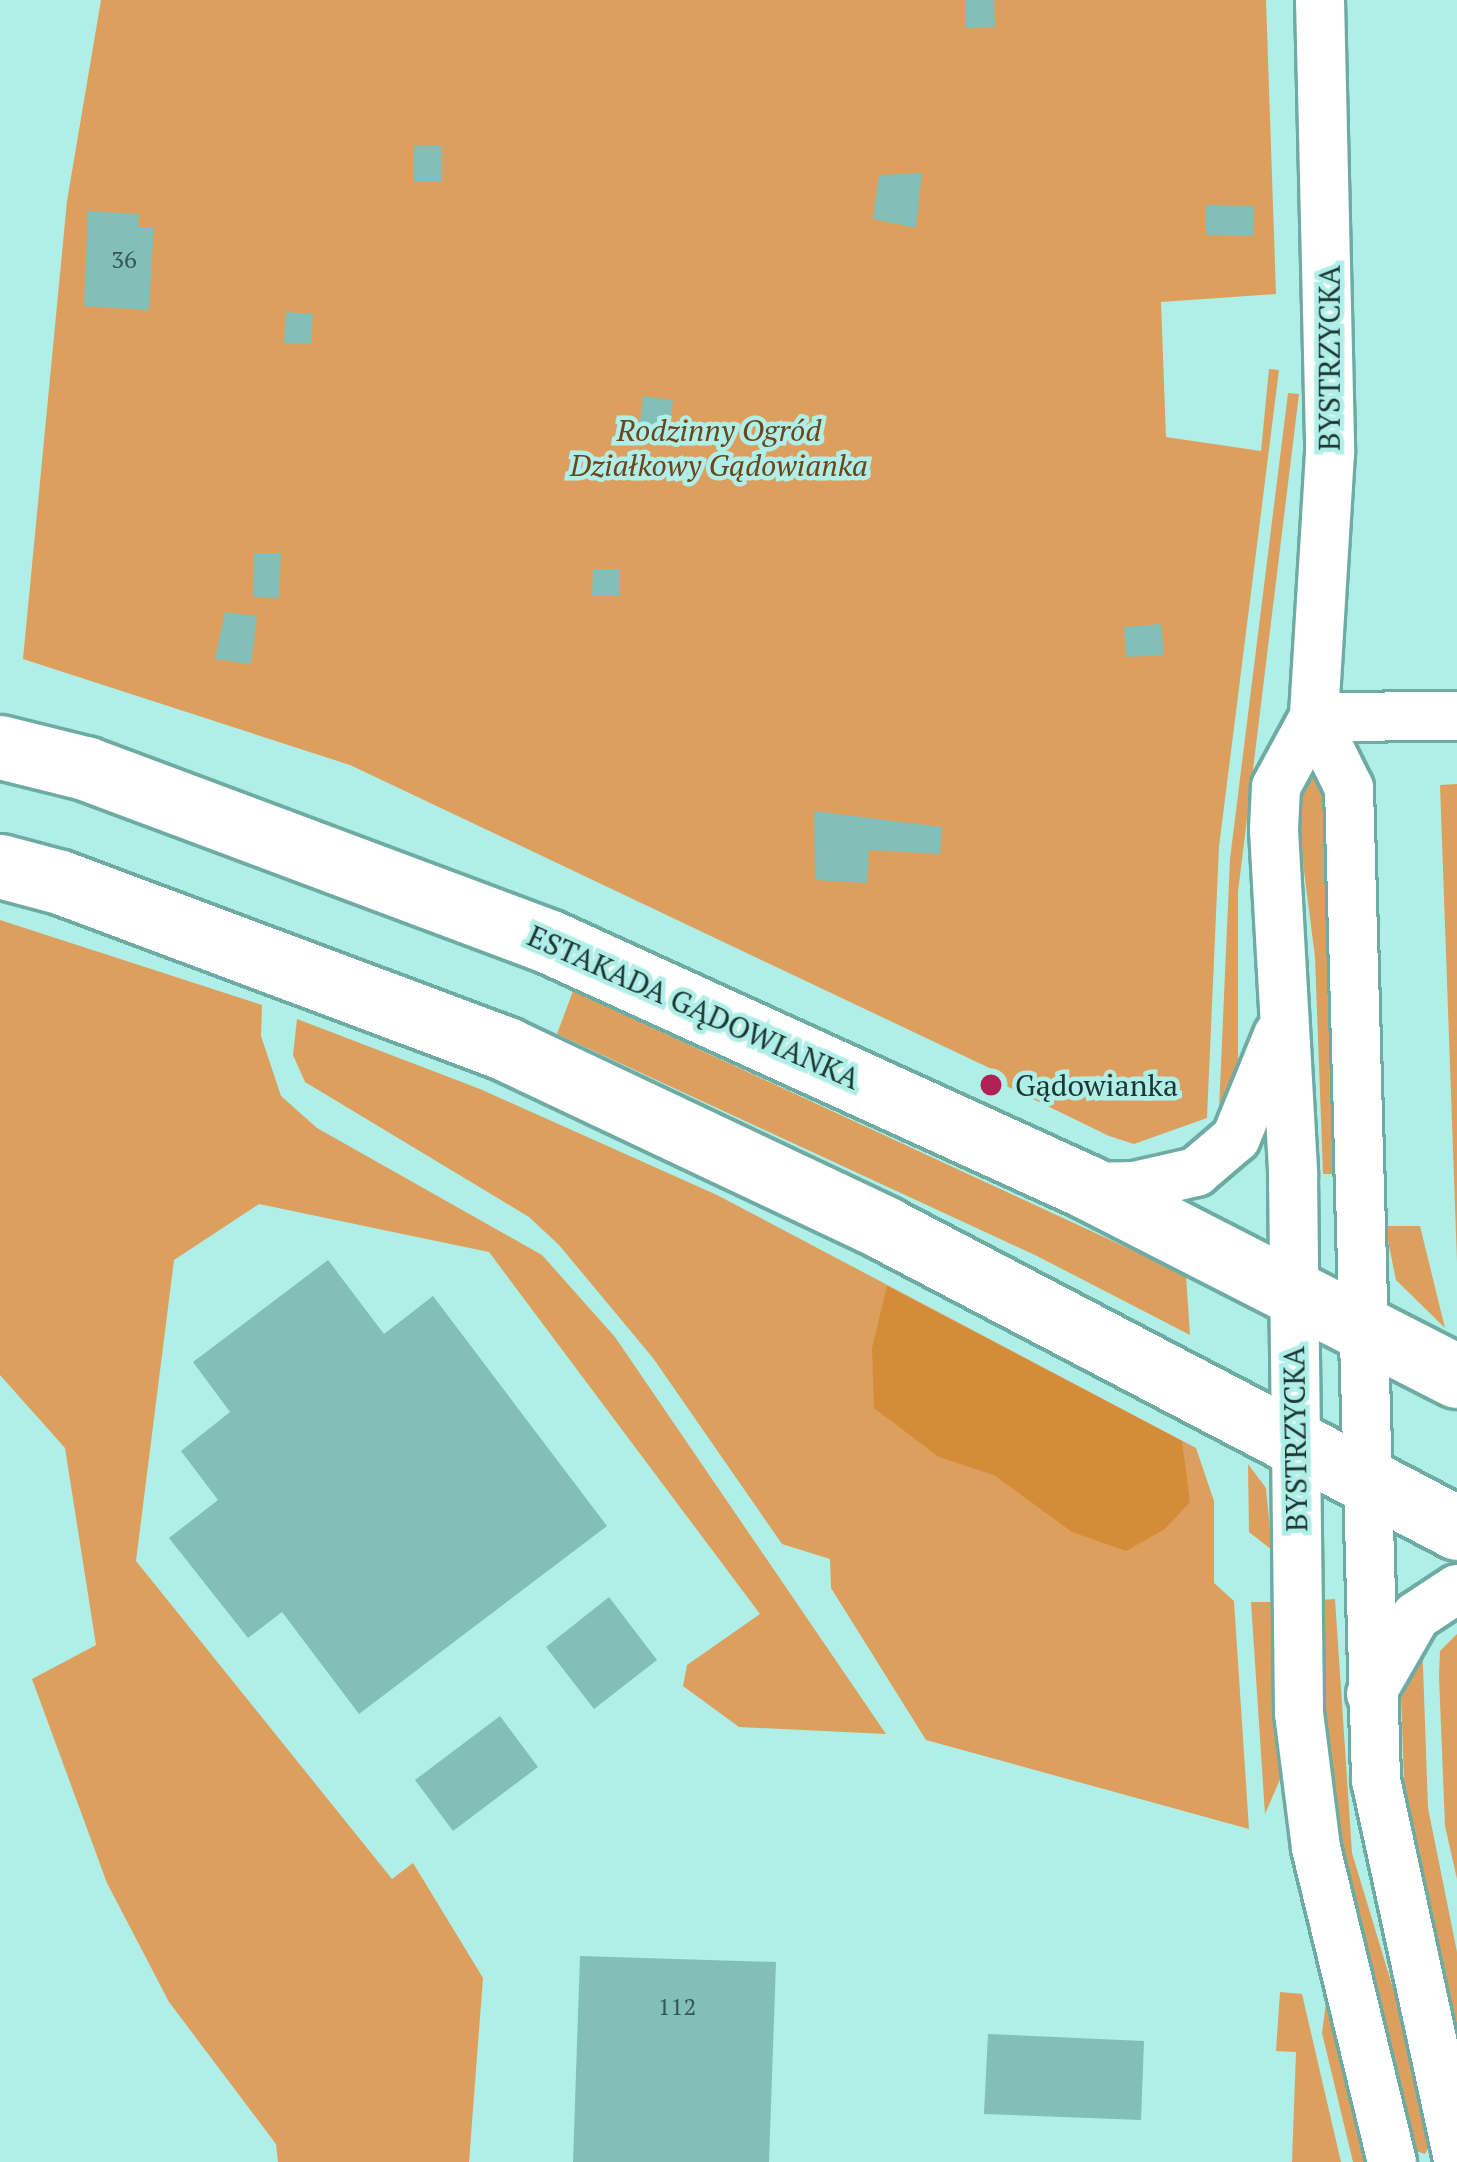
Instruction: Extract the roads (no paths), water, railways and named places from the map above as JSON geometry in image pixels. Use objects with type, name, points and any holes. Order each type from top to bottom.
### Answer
[{"type":"main road","name":"ESTAKADA GĄDOWIANKA","points":[[0,747],[85,768],[550,942],[1087,1187],[1457,1376]]},
{"type":"main road","points":[[0,866],[61,881],[506,1049],[884,1228],[1457,1528]]},
{"type":"street","name":"BYSTRZYCKA","points":[[1320,0],[1333,355],[1314,717],[1276,787],[1305,1778],[1393,2157]]},
{"type":"street","points":[[1314,717],[1457,716]]},
{"type":"street","name":"BYSTRZYCKA","points":[[1314,717],[1348,788],[1370,1694],[1384,1846],[1452,2152]]},
{"type":"street","points":[[1087,1187],[1196,1172],[1236,1138],[1284,1019]]},
{"type":"street","points":[[1370,1694],[1416,1616],[1457,1589]]},
{"type":"place","name":"Gądowianka","points":[[991,1085]]},
{"type":"park label","name":"Rodzinny Ogród Działkowy Gądowianka","points":[[719,447]]}]
